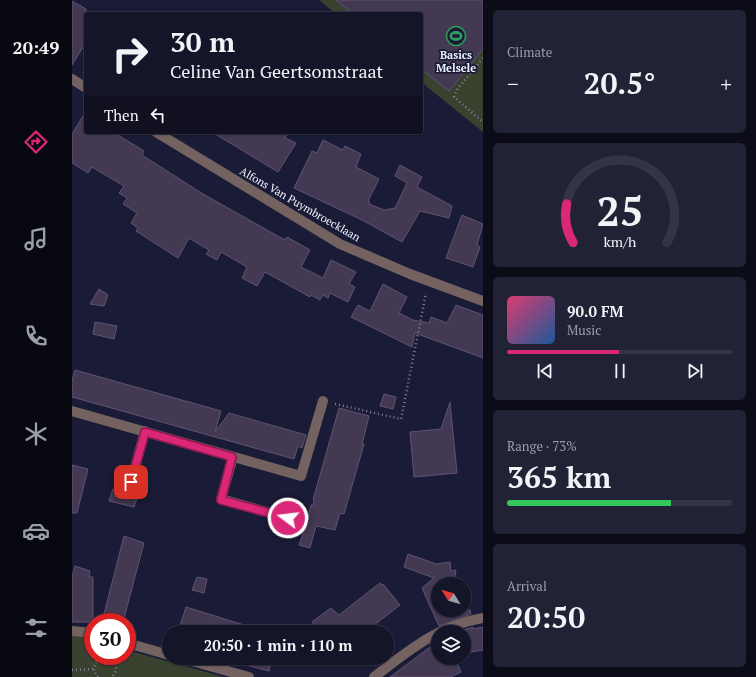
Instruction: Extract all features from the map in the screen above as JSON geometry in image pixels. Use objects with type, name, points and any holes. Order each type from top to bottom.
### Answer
[{"type":"street","points":[[72,79],[84,87]]},
{"type":"street","name":"Alfons Van Puymbroecklaan","points":[[159,134],[340,244],[428,281],[483,301]]},
{"type":"street","points":[[72,411],[301,476],[323,401]]},
{"type":"street","points":[[131,482],[145,432]]},
{"type":"street","points":[[232,457],[221,500],[301,522]]},
{"type":"street","points":[[374,677],[440,630],[470,620],[483,618]]},
{"type":"street","points":[[72,631],[84,632]]},
{"type":"street","points":[[136,646],[162,653]]},
{"type":"street","points":[[206,665],[249,677]]},
{"type":"path","points":[[483,58],[456,91],[454,97],[483,122]]},
{"type":"path","points":[[323,401],[401,419],[428,281]]},
{"type":"path","points":[[95,665],[94,669],[98,677]]},
{"type":"path","points":[[112,677],[117,667],[116,665]]},
{"type":"path","points":[[72,670],[94,669]]},
{"type":"green space","points":[[319,0],[483,0],[483,132],[423,84],[423,12],[334,12]]},
{"type":"green space","points":[[72,635],[84,636],[84,665],[136,665],[136,653],[162,660],[162,665],[181,665],[224,677],[72,677]]},
{"type":"building","points":[[336,0],[483,0],[483,49],[449,91],[423,71],[423,12],[351,12]]},
{"type":"building","points":[[72,1],[86,9],[86,12],[84,12],[84,45],[72,65]]},
{"type":"building","points":[[84,114],[84,134],[116,134],[144,151],[142,155],[203,194],[285,240],[287,237],[310,250],[301,267],[323,278],[331,260],[356,272],[349,284],[355,287],[348,302],[330,293],[328,298],[323,295],[320,300],[311,295],[310,297],[265,272],[257,286],[242,278],[247,267],[221,252],[217,260],[206,254],[209,250],[189,238],[178,258],[136,231],[138,228],[131,223],[137,213],[123,204],[127,198],[119,193],[124,186],[92,167],[88,173],[72,163],[72,134]]},
{"type":"building","points":[[215,134],[287,134],[285,138],[296,143],[278,172]]},
{"type":"building","points":[[323,140],[343,150],[345,146],[361,154],[356,167],[379,179],[368,201],[370,202],[369,204],[384,210],[395,208],[407,183],[395,176],[400,165],[422,177],[417,187],[452,206],[449,218],[420,211],[402,242],[362,220],[294,188],[312,151],[317,153]]},
{"type":"building","points":[[462,215],[483,224],[477,245],[480,247],[473,267],[446,258]]},
{"type":"building","points":[[383,284],[407,297],[399,313],[413,320],[429,323],[431,317],[447,323],[456,305],[483,315],[483,358],[415,333],[412,347],[351,317],[358,305],[370,311]]},
{"type":"building","points":[[99,289],[108,295],[104,306],[90,304]]},
{"type":"building","points":[[95,322],[117,326],[114,339],[93,334]]},
{"type":"building","points":[[75,370],[221,411],[215,432],[229,413],[306,435],[302,448],[298,446],[294,459],[72,397],[72,381]]},
{"type":"building","points":[[384,394],[396,397],[393,409],[380,406]]},
{"type":"building","points":[[450,402],[457,473],[414,477],[410,432],[441,429]]},
{"type":"building","points":[[339,408],[369,416],[362,444],[364,444],[344,514],[340,513],[335,530],[316,526],[310,548],[299,545],[307,523],[311,505],[313,505],[313,500]]},
{"type":"building","points":[[72,465],[88,469],[77,513],[72,513]]},
{"type":"building","points":[[113,489],[138,496],[134,507],[109,501]]},
{"type":"building","points":[[124,536],[144,543],[125,613],[104,613]]},
{"type":"building","points":[[408,554],[436,564],[450,562],[451,571],[456,570],[455,577],[431,577],[404,567]]},
{"type":"building","points":[[75,566],[90,571],[89,577],[93,577],[93,613],[84,613],[84,622],[72,622],[72,577]]},
{"type":"building","points":[[197,577],[207,579],[204,593],[192,590]]},
{"type":"building","points":[[431,580],[431,608],[422,588]]},
{"type":"building","points":[[380,583],[382,586],[383,584],[400,605],[374,625],[314,625],[312,622],[331,608],[339,615]]},
{"type":"building","points":[[186,607],[244,625],[180,625]]},
{"type":"building","points":[[435,617],[463,617],[442,625],[439,625]]},
{"type":"building","points":[[473,627],[473,629],[483,627],[483,650],[471,652],[471,628]]},
{"type":"building","points":[[431,646],[431,665],[458,665],[461,672],[451,677],[390,677]]},
{"type":"building","points":[[246,665],[270,665],[269,671]]},
{"type":"place","name":"Basics Melsele","points":[[456,36]]},
{"type":"route","points":[[131,482],[145,432],[232,457],[221,500],[288,518]]}]
